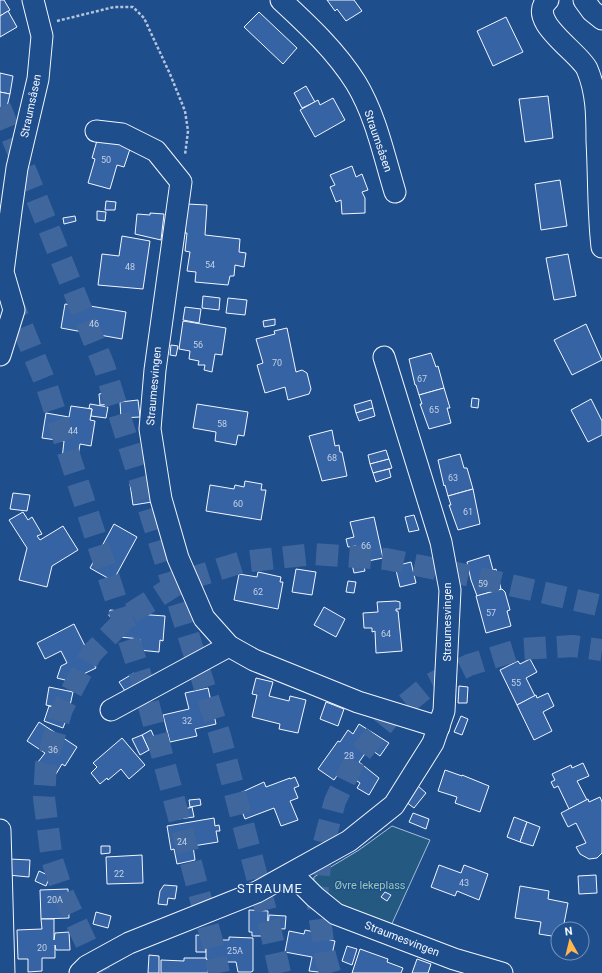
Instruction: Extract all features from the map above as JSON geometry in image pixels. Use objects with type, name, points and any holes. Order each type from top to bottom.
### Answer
[{"type":"street","name":"Straumsåsen","points":[[1,346],[14,310],[3,272],[5,210],[17,168],[38,79],[42,36],[33,0]]},
{"type":"street","name":"Straumsåsen","points":[[281,0],[328,45],[356,84],[376,127],[395,192]]},
{"type":"street","points":[[548,0],[545,3],[542,15],[547,26],[577,54],[587,68],[593,85],[596,106],[602,247]]},
{"type":"street","points":[[584,0],[592,11],[602,19]]},
{"type":"street","points":[[96,131],[122,134],[156,151],[181,182]]},
{"type":"street","name":"Straumesvingen","points":[[181,182],[155,370],[150,428],[161,499],[178,558],[204,618],[229,646],[254,660],[358,702],[439,727]]},
{"type":"street","name":"Straumesvingen","points":[[80,973],[87,966],[128,943],[257,892],[292,874],[349,841],[394,805],[434,743],[444,711],[450,590],[441,542],[384,357]]},
{"type":"street","points":[[111,710],[229,646]]},
{"type":"street","points":[[0,830],[4,973]]},
{"type":"street","name":"Straumesvingen","points":[[292,874],[315,897],[336,914],[454,959],[502,973]]},
{"type":"path","points":[[51,22],[114,7],[133,7],[144,18],[170,74],[185,111],[188,132],[181,182]]},
{"type":"green space","name":"Øvre lekeplass","points":[[392,826],[430,840],[389,930],[347,914],[313,888],[314,877],[359,850]]},
{"type":"building","points":[[0,0],[4,0],[10,10],[0,16]]},
{"type":"building","points":[[327,0],[354,0],[362,11],[346,21],[337,9],[335,11]]},
{"type":"building","points":[[8,11],[17,27],[0,37],[0,16]]},
{"type":"building","points":[[259,12],[297,48],[283,64],[244,27]]},
{"type":"building","points":[[506,17],[523,52],[493,66],[477,31]]},
{"type":"building","points":[[0,73],[13,76],[10,94],[0,92]]},
{"type":"building","points":[[306,86],[315,102],[302,108],[294,93]]},
{"type":"building","points":[[0,92],[10,94],[6,111],[0,110]]},
{"type":"building","points":[[548,96],[553,138],[525,142],[519,99]]},
{"type":"building","points":[[333,98],[345,120],[315,137],[300,110],[318,100],[320,105]]},
{"type":"building","points":[[0,110],[6,111],[2,128],[0,128]]},
{"type":"building","points":[[98,137],[131,146],[124,167],[117,165],[110,189],[88,183],[95,159],[92,158]]},
{"type":"building","points":[[352,166],[356,177],[362,174],[368,190],[362,192],[365,198],[365,213],[342,214],[341,200],[336,202],[330,187],[335,185],[330,175]]},
{"type":"building","points":[[560,180],[567,226],[541,230],[535,184]]},
{"type":"building","points":[[106,201],[116,202],[115,210],[105,210]]},
{"type":"building","points":[[187,204],[207,205],[205,235],[240,239],[239,252],[246,253],[244,267],[235,265],[234,276],[230,276],[228,285],[195,282],[196,272],[187,271],[190,252],[185,251],[187,233],[185,233]]},
{"type":"building","points":[[97,211],[106,212],[105,221],[97,220]]},
{"type":"building","points":[[150,213],[164,214],[161,240],[135,234],[137,214],[150,215]]},
{"type":"building","points":[[75,216],[76,221],[64,224],[63,218]]},
{"type":"building","points":[[122,236],[150,241],[143,289],[98,285],[102,254],[119,256]]},
{"type":"building","points":[[568,254],[576,296],[554,300],[546,258]]},
{"type":"building","points":[[203,296],[220,298],[219,310],[202,308]]},
{"type":"building","points":[[228,298],[247,300],[245,315],[226,313]]},
{"type":"building","points":[[72,303],[126,312],[122,339],[61,328],[65,304],[72,305]]},
{"type":"building","points":[[185,307],[201,309],[199,323],[183,320]]},
{"type":"building","points":[[275,319],[275,325],[264,327],[263,321]]},
{"type":"building","points":[[183,321],[226,328],[222,355],[215,354],[212,372],[204,370],[205,365],[198,365],[199,361],[189,359],[190,351],[179,349]]},
{"type":"building","points":[[586,324],[602,360],[572,375],[554,340]]},
{"type":"building","points":[[287,328],[296,372],[302,370],[307,373],[311,389],[309,394],[288,400],[285,387],[265,393],[257,365],[263,363],[256,339],[275,334],[274,331]]},
{"type":"building","points":[[171,345],[178,346],[176,356],[170,355]]},
{"type":"building","points":[[431,353],[436,367],[438,366],[444,388],[419,395],[409,359]]},
{"type":"building","points":[[444,388],[450,408],[447,408],[451,423],[429,429],[420,404],[422,404],[419,395]]},
{"type":"building","points":[[111,392],[112,404],[100,405],[99,394]]},
{"type":"building","points":[[472,398],[479,399],[478,408],[471,407]]},
{"type":"building","points":[[591,399],[602,421],[602,435],[588,442],[571,410]]},
{"type":"building","points":[[138,400],[140,417],[121,418],[120,402]]},
{"type":"building","points":[[371,400],[373,408],[356,413],[354,405]]},
{"type":"building","points":[[90,404],[108,407],[106,418],[91,416],[92,409],[89,408]]},
{"type":"building","points":[[197,404],[248,412],[244,436],[238,435],[236,445],[215,441],[216,432],[193,428]]},
{"type":"building","points":[[71,406],[92,409],[90,420],[95,421],[91,446],[80,444],[77,462],[62,459],[64,441],[42,438],[46,413],[69,417]]},
{"type":"building","points":[[373,408],[375,416],[359,421],[356,413]]},
{"type":"building","points":[[332,430],[335,446],[339,445],[340,452],[342,452],[347,476],[322,481],[309,436]]},
{"type":"building","points":[[386,450],[389,459],[370,464],[368,455]]},
{"type":"building","points":[[460,454],[464,468],[467,468],[473,489],[448,496],[438,460]]},
{"type":"building","points":[[389,459],[392,468],[373,473],[370,464]]},
{"type":"building","points":[[389,469],[391,477],[376,482],[373,473]]},
{"type":"building","points":[[245,481],[262,484],[261,490],[266,490],[261,520],[206,511],[210,485],[234,489],[235,485],[244,487]]},
{"type":"building","points":[[150,482],[152,502],[133,505],[130,484]]},
{"type":"building","points":[[473,489],[480,524],[458,530],[449,505],[451,505],[448,496]]},
{"type":"building","points":[[13,493],[30,495],[27,511],[10,509]]},
{"type":"building","points":[[23,512],[28,520],[32,517],[42,534],[37,536],[40,540],[63,526],[78,550],[52,566],[47,587],[19,580],[27,548],[9,520]]},
{"type":"building","points":[[414,515],[419,530],[409,532],[405,517]]},
{"type":"building","points":[[374,517],[383,558],[363,562],[365,571],[354,573],[352,564],[359,563],[356,546],[348,547],[346,539],[354,537],[350,522]]},
{"type":"building","points":[[114,524],[137,537],[113,581],[90,568]]},
{"type":"building","points":[[489,555],[493,570],[496,569],[501,589],[477,596],[471,580],[467,562]]},
{"type":"building","points":[[411,562],[416,583],[400,587],[395,566]]},
{"type":"building","points":[[296,569],[316,572],[312,595],[292,592]]},
{"type":"building","points":[[258,572],[281,577],[280,582],[283,582],[278,609],[234,600],[239,574],[257,577]]},
{"type":"building","points":[[348,581],[356,582],[354,593],[346,592]]},
{"type":"building","points":[[502,589],[505,592],[510,610],[507,611],[511,626],[486,633],[476,596]]},
{"type":"building","points":[[377,602],[400,602],[400,609],[396,609],[396,611],[398,611],[402,651],[376,653],[375,631],[372,632],[372,628],[364,628],[363,613],[378,612]]},
{"type":"building","points":[[324,607],[345,619],[336,637],[314,625]]},
{"type":"building","points":[[110,610],[120,611],[120,617],[109,616]]},
{"type":"building","points":[[122,613],[165,616],[163,641],[160,640],[159,652],[139,650],[140,639],[120,637]]},
{"type":"building","points":[[74,624],[96,668],[69,681],[57,678],[61,666],[67,663],[61,651],[45,659],[37,643]]},
{"type":"building","points":[[530,659],[537,672],[526,678],[535,696],[517,705],[500,670],[518,661],[520,664]]},
{"type":"building","points":[[134,673],[139,682],[125,691],[119,682]]},
{"type":"building","points":[[256,678],[273,682],[269,696],[289,701],[290,696],[306,700],[298,733],[279,729],[280,724],[252,717],[257,695],[252,694]]},
{"type":"building","points":[[459,686],[468,687],[467,703],[458,703]]},
{"type":"building","points":[[49,687],[73,692],[69,710],[46,705]]},
{"type":"building","points":[[208,688],[216,724],[195,729],[197,736],[170,742],[163,715],[189,709],[185,693]]},
{"type":"building","points":[[548,693],[554,706],[543,712],[552,731],[534,740],[517,705],[536,695],[537,698]]},
{"type":"building","points":[[326,702],[344,709],[338,726],[320,719]]},
{"type":"building","points":[[49,706],[69,712],[63,728],[44,721]]},
{"type":"building","points":[[461,716],[468,719],[462,735],[454,732]]},
{"type":"building","points":[[39,722],[77,747],[65,766],[62,764],[56,774],[38,762],[45,753],[27,741]]},
{"type":"building","points":[[359,724],[389,743],[380,756],[369,748],[359,762],[379,778],[369,795],[357,788],[360,783],[341,770],[334,780],[318,769],[338,741],[340,742],[348,730],[353,734]]},
{"type":"building","points":[[151,730],[158,746],[149,750],[142,735]]},
{"type":"building","points":[[142,735],[149,750],[140,755],[132,739]]},
{"type":"building","points":[[122,738],[145,765],[129,779],[121,769],[108,780],[107,778],[100,784],[91,773],[97,767],[93,763]]},
{"type":"building","points":[[583,763],[589,776],[577,781],[587,800],[569,809],[558,786],[554,788],[551,782],[555,780],[552,774],[571,765],[572,768]]},
{"type":"building","points":[[445,770],[489,786],[480,812],[455,803],[457,797],[438,791]]},
{"type":"building","points":[[295,777],[299,786],[294,788],[298,798],[290,801],[298,820],[281,826],[274,808],[245,819],[237,799],[241,797],[240,793],[264,782],[266,787]]},
{"type":"building","points":[[418,786],[426,793],[414,808],[406,802]]},
{"type":"building","points":[[600,797],[602,802],[602,853],[597,858],[589,859],[580,854],[576,847],[586,843],[576,823],[568,827],[561,813],[588,799],[589,802]]},
{"type":"building","points":[[200,799],[201,805],[190,807],[189,800]]},
{"type":"building","points":[[192,807],[194,817],[178,819],[177,811]]},
{"type":"building","points":[[413,813],[429,819],[426,829],[409,822]]},
{"type":"building","points":[[514,817],[527,822],[520,842],[507,837]]},
{"type":"building","points":[[214,818],[215,826],[219,825],[220,831],[216,831],[218,842],[193,846],[195,860],[177,864],[174,849],[171,850],[167,826]]},
{"type":"building","points":[[527,822],[540,827],[533,846],[520,842]]},
{"type":"building","points":[[101,846],[110,846],[110,853],[101,854]]},
{"type":"building","points":[[142,855],[143,883],[107,884],[106,857]]},
{"type":"building","points":[[9,859],[30,860],[29,877],[8,875]]},
{"type":"building","points":[[439,865],[461,873],[464,865],[488,874],[479,900],[457,891],[455,896],[431,887]]},
{"type":"building","points":[[39,871],[50,876],[46,886],[35,881]]},
{"type":"building","points":[[596,875],[597,893],[579,894],[578,876]]},
{"type":"building","points":[[164,885],[177,886],[175,899],[168,898],[167,905],[158,904],[160,891]]},
{"type":"building","points":[[520,886],[549,891],[548,899],[568,903],[565,921],[550,921],[550,936],[539,934],[541,922],[515,918]]},
{"type":"building","points":[[68,889],[69,918],[41,919],[40,890]]},
{"type":"building","points":[[385,892],[391,895],[387,901],[381,897]]},
{"type":"building","points":[[249,910],[268,911],[267,936],[252,936],[252,932],[249,932]]},
{"type":"building","points":[[96,912],[111,916],[108,928],[93,924]]},
{"type":"building","points":[[269,915],[286,916],[285,929],[268,928]]},
{"type":"building","points":[[41,919],[54,919],[54,940],[55,933],[69,932],[70,950],[56,950],[55,945],[55,958],[42,958],[42,971],[28,972],[28,959],[18,959],[17,930],[42,929]]},
{"type":"building","points":[[305,930],[319,933],[318,937],[335,941],[328,973],[309,971],[312,957],[285,952],[289,931],[304,934]]},
{"type":"building","points":[[196,935],[207,936],[206,952],[196,952]]},
{"type":"building","points":[[229,937],[253,938],[253,971],[238,972],[236,962],[208,962],[206,958],[206,940],[229,940]]},
{"type":"building","points":[[347,946],[357,949],[352,965],[342,961]]},
{"type":"building","points":[[360,949],[388,959],[387,962],[403,968],[401,973],[352,973]]},
{"type":"building","points":[[149,955],[159,956],[159,973],[148,973]]},
{"type":"building","points":[[184,958],[206,958],[208,962],[208,973],[161,973],[161,960],[184,961]]},
{"type":"building","points":[[417,959],[431,964],[428,973],[412,973]]},
{"type":"tunnel","points":[[0,107],[104,366],[220,736],[269,923],[280,973]]},
{"type":"tunnel","points":[[10,297],[47,387],[142,680],[213,945],[219,973]]},
{"type":"tunnel","points":[[100,973],[64,896],[52,860],[44,798],[46,764],[62,709],[91,654],[130,614],[182,581],[242,562],[314,554],[386,559],[471,576],[602,606]]},
{"type":"tunnel","points":[[330,973],[325,955],[317,899],[321,854],[335,801],[355,760],[388,719],[429,685],[469,665],[521,649],[573,646],[602,650]]},
{"type":"district","name":"STRAUME","points":[[270,888]]}]
